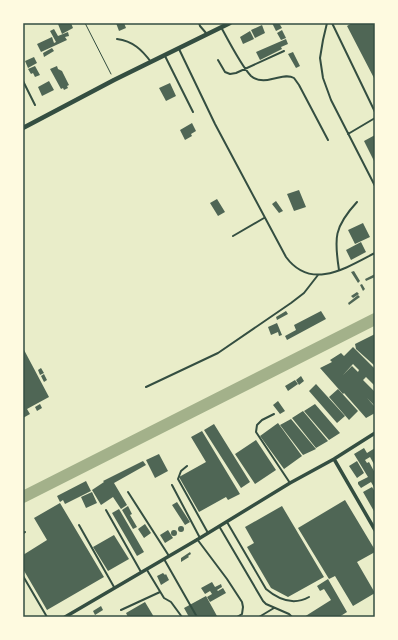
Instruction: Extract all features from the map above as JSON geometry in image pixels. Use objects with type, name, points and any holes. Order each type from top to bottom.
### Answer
[{"type":"street","points":[[23,128],[114,80],[152,63],[230,23]]},
{"type":"street","points":[[65,617],[114,587],[199,539],[290,483],[334,459],[375,433]]},
{"type":"street","points":[[334,459],[375,530]]},
{"type":"lane","points":[[199,23],[207,35]]},
{"type":"lane","points":[[327,23],[320,58],[323,78],[331,100],[375,186]]},
{"type":"lane","points":[[332,23],[375,112]]},
{"type":"lane","points":[[221,27],[251,76],[260,80],[286,76],[294,78],[328,140]]},
{"type":"lane","points":[[117,39],[132,43],[144,53],[152,63]]},
{"type":"lane","points":[[179,49],[215,124],[264,218],[291,265],[306,273],[318,275],[333,273],[349,267],[375,253]]},
{"type":"lane","points":[[218,60],[222,68],[227,73],[233,74],[284,51]]},
{"type":"lane","points":[[165,56],[193,112]]},
{"type":"lane","points":[[23,81],[35,105]]},
{"type":"lane","points":[[348,134],[375,118]]},
{"type":"lane","points":[[339,270],[336,252],[336,235],[347,213],[357,202]]},
{"type":"lane","points":[[233,236],[264,218]]},
{"type":"lane","points":[[146,387],[218,353],[304,293],[318,275]]},
{"type":"lane","points":[[274,414],[257,425],[256,432],[290,483]]},
{"type":"lane","points":[[187,466],[181,471],[178,478],[208,533]]},
{"type":"lane","points":[[172,485],[199,539],[242,602],[242,614],[237,617]]},
{"type":"lane","points":[[128,492],[169,556]]},
{"type":"lane","points":[[106,510],[141,572]]},
{"type":"lane","points":[[227,522],[266,589],[276,597],[286,601],[299,601],[309,597]]},
{"type":"lane","points":[[79,525],[114,587]]},
{"type":"lane","points":[[219,526],[266,604],[289,614],[292,617]]},
{"type":"lane","points":[[164,559],[197,617]]},
{"type":"lane","points":[[147,569],[164,598],[174,605],[182,617]]},
{"type":"lane","points":[[23,576],[47,617]]},
{"type":"lane","points":[[121,610],[160,592]]},
{"type":"lane","points":[[258,617],[274,608]]},
{"type":"path","points":[[85,23],[114,80]]},
{"type":"building","points":[[71,23],[73,28],[62,34],[58,24]]},
{"type":"building","points":[[116,23],[124,23],[126,28],[119,31]]},
{"type":"building","points":[[272,23],[279,23],[282,28],[276,31]]},
{"type":"building","points":[[352,23],[375,23],[375,80],[347,26]]},
{"type":"building","points":[[262,25],[265,33],[255,38],[251,30]]},
{"type":"building","points":[[54,29],[58,36],[68,32],[69,36],[65,37],[67,40],[41,52],[37,44],[52,37],[54,43],[56,42],[50,31]]},
{"type":"building","points":[[282,30],[286,38],[281,40],[277,33]]},
{"type":"building","points":[[250,31],[254,39],[243,44],[240,37]]},
{"type":"building","points":[[286,39],[288,44],[281,47],[282,49],[260,60],[256,52]]},
{"type":"building","points":[[52,48],[54,51],[44,57],[43,53]]},
{"type":"building","points":[[293,52],[300,66],[296,68],[288,54]]},
{"type":"building","points":[[34,57],[37,63],[28,68],[25,61]]},
{"type":"building","points":[[35,66],[40,75],[35,77],[28,69]]},
{"type":"building","points":[[57,66],[58,69],[62,71],[69,85],[67,86],[68,88],[64,90],[63,88],[61,89],[50,69]]},
{"type":"building","points":[[49,81],[54,90],[42,96],[38,87]]},
{"type":"building","points":[[170,83],[176,96],[166,101],[159,88]]},
{"type":"building","points":[[192,123],[196,131],[191,134],[192,136],[185,140],[180,130]]},
{"type":"building","points":[[375,135],[375,163],[364,141]]},
{"type":"building","points":[[299,190],[306,207],[294,211],[287,194]]},
{"type":"building","points":[[217,199],[225,212],[218,216],[210,203]]},
{"type":"building","points":[[276,201],[283,211],[279,213],[272,204]]},
{"type":"building","points":[[363,223],[370,237],[355,244],[348,230]]},
{"type":"building","points":[[361,242],[366,252],[351,260],[346,250]]},
{"type":"building","points":[[354,271],[360,281],[358,283],[351,272]]},
{"type":"building","points":[[375,274],[375,277],[366,281],[365,279]]},
{"type":"building","points":[[362,284],[365,289],[363,291],[360,285]]},
{"type":"building","points":[[357,292],[359,294],[353,298],[351,296]]},
{"type":"building","points":[[358,295],[360,297],[349,305],[348,303]]},
{"type":"building","points":[[286,311],[288,314],[277,320],[276,317]]},
{"type":"building","points":[[321,311],[326,319],[287,340],[285,336],[296,330],[294,325]]},
{"type":"building","points":[[277,323],[282,335],[279,336],[278,332],[271,335],[268,327]]},
{"type":"building","points":[[375,334],[375,366],[356,349],[355,344]]},
{"type":"building","points":[[353,347],[375,369],[375,386],[366,377],[363,380],[375,392],[375,406],[367,398],[375,407],[375,413],[366,418],[320,368],[332,362],[330,360],[341,353],[344,356]],"holes":[[[353,364],[359,370],[358,372],[352,366],[343,375]]]},
{"type":"building","points":[[23,348],[49,397],[27,409],[30,414],[23,418]]},
{"type":"building","points":[[41,368],[44,373],[40,375],[38,370]]},
{"type":"building","points":[[44,374],[47,380],[44,382],[41,376]]},
{"type":"building","points":[[301,376],[304,381],[299,385],[296,380]]},
{"type":"building","points":[[295,380],[298,384],[288,391],[285,386]]},
{"type":"building","points":[[316,384],[345,416],[337,423],[309,391]]},
{"type":"building","points":[[338,389],[358,411],[349,420],[329,397]]},
{"type":"building","points":[[278,401],[285,411],[280,414],[273,405]]},
{"type":"building","points":[[40,404],[42,408],[37,411],[35,407]]},
{"type":"building","points":[[315,404],[340,433],[329,440],[304,411]]},
{"type":"building","points":[[303,411],[328,441],[316,448],[292,418]]},
{"type":"building","points":[[291,419],[316,449],[303,455],[280,425]]},
{"type":"building","points":[[278,423],[302,456],[284,469],[260,436]]},
{"type":"building","points":[[214,424],[250,482],[241,488],[204,430]]},
{"type":"building","points":[[202,431],[240,494],[228,500],[226,497],[199,512],[179,477],[206,462],[191,437]]},
{"type":"building","points":[[256,440],[276,470],[255,484],[235,454]]},
{"type":"building","points":[[364,448],[367,453],[375,448],[375,466],[370,457],[365,460],[367,463],[369,462],[375,473],[375,489],[371,482],[361,488],[358,484],[358,482],[368,477],[354,454]]},
{"type":"building","points":[[159,454],[168,471],[155,478],[146,460]]},
{"type":"building","points":[[143,461],[146,465],[114,483],[127,505],[121,509],[113,497],[101,505],[92,490],[104,482],[103,481]]},
{"type":"building","points":[[357,461],[364,473],[357,478],[349,466]]},
{"type":"building","points":[[86,481],[91,491],[65,504],[63,500],[60,502],[57,496]]},
{"type":"building","points":[[372,487],[375,492],[375,513],[363,492]]},
{"type":"building","points":[[92,492],[97,503],[86,508],[81,497]]},
{"type":"building","points":[[345,500],[375,550],[375,552],[357,562],[375,593],[353,606],[335,576],[329,579],[298,528]]},
{"type":"building","points":[[177,502],[190,522],[185,525],[172,505]]},
{"type":"building","points":[[60,503],[104,577],[47,610],[23,569],[23,555],[47,540],[34,518]]},
{"type":"building","points":[[128,506],[132,514],[130,515],[137,527],[133,529],[122,510]]},
{"type":"building","points":[[282,506],[324,577],[288,597],[271,588],[247,547],[254,543],[245,527]]},
{"type":"building","points":[[119,509],[144,552],[137,556],[112,513]]},
{"type":"building","points":[[145,524],[151,533],[144,538],[138,529]]},
{"type":"building","points":[[181,526],[184,529],[181,532],[178,529]]},
{"type":"building","points":[[168,530],[173,538],[165,543],[160,535]]},
{"type":"building","points":[[174,530],[177,533],[174,536],[171,533]]},
{"type":"building","points":[[114,535],[129,559],[108,571],[93,547]]},
{"type":"building","points":[[190,552],[191,554],[188,556],[189,557],[181,562],[181,558]]},
{"type":"building","points":[[163,573],[165,575],[166,574],[169,580],[161,585],[157,576]]},
{"type":"building","points":[[328,579],[347,612],[339,617],[304,617],[331,600],[324,589],[320,591],[317,586]]},
{"type":"building","points":[[212,582],[215,587],[221,584],[222,587],[217,590],[218,591],[223,588],[226,593],[210,602],[207,597],[212,594],[210,591],[205,594],[201,588]]},
{"type":"building","points":[[206,596],[217,616],[189,617],[184,608]]},
{"type":"building","points":[[145,602],[154,617],[128,617],[126,613]]},
{"type":"building","points":[[101,606],[103,610],[95,615],[93,611]]},
{"type":"waterway","points":[[23,497],[375,319]]}]
